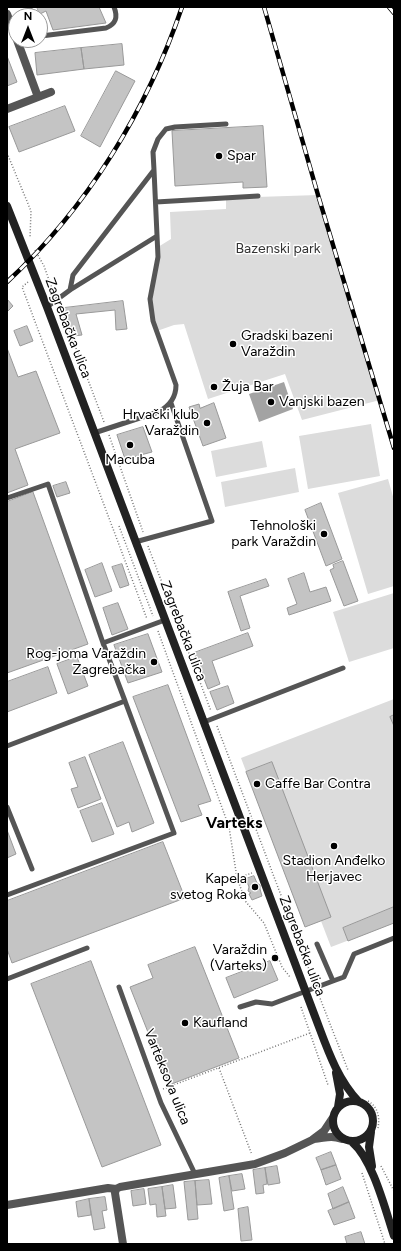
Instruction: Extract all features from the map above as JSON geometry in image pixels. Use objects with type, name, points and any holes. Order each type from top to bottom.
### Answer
[{"type":"main road","name":"Zagrebačka ulica","points":[[7,206],[47,307],[335,1066],[352,1094],[361,1100],[372,1113],[374,1132],[369,1147],[374,1178]]},
{"type":"main road","name":"Zagrebačka ulica","points":[[332,1119],[338,1107],[340,1094],[335,1066]]},
{"type":"main road","points":[[338,1107],[348,1102],[361,1100]]},
{"type":"main road","points":[[332,1119],[335,1130],[342,1139],[352,1142],[363,1139],[374,1132]]},
{"type":"main road","name":"Zagrebačka ulica","points":[[352,1142],[361,1151],[374,1178],[394,1236]]},
{"type":"street","points":[[19,48],[38,97]]},
{"type":"street","points":[[7,109],[51,92]]},
{"type":"street","points":[[7,1205],[108,1188],[116,1189],[255,1164],[285,1153],[312,1140],[324,1131],[332,1119]]},
{"type":"street","points":[[312,1140],[328,1136],[334,1136],[342,1139]]},
{"type":"street","points":[[116,1189],[115,1193],[123,1244]]},
{"type":"lane","points":[[48,35],[106,28],[114,23],[116,19],[117,14],[114,7]]},
{"type":"lane","points":[[94,433],[165,409],[176,391],[176,385],[153,321],[150,299],[158,257],[153,152],[158,139],[166,129],[175,127],[226,124]]},
{"type":"lane","points":[[70,290],[73,275],[154,170]]},
{"type":"lane","points":[[156,202],[258,196]]},
{"type":"lane","points":[[47,307],[70,290],[157,236]]},
{"type":"lane","points":[[135,542],[212,521],[170,403]]},
{"type":"lane","points":[[7,498],[48,484],[103,643],[174,833],[7,896]]},
{"type":"lane","points":[[103,643],[165,620]]},
{"type":"lane","points":[[204,722],[343,668]]},
{"type":"lane","points":[[7,746],[124,701]]},
{"type":"lane","points":[[7,807],[32,868]]},
{"type":"lane","points":[[240,1007],[256,1002],[272,1004],[344,977],[354,954],[394,938]]},
{"type":"lane","points":[[317,944],[333,981]]},
{"type":"lane","points":[[7,979],[87,948]]},
{"type":"lane","name":"Varteksova ulica","points":[[119,988],[156,1092],[195,1174]]},
{"type":"path","points":[[7,153],[31,211],[30,241]]},
{"type":"path","points":[[33,247],[44,266],[52,289]]},
{"type":"path","points":[[29,282],[22,287],[150,626]]},
{"type":"path","points":[[61,309],[102,416]]},
{"type":"path","points":[[110,438],[142,528]]},
{"type":"path","points":[[148,544],[209,707]]},
{"type":"path","points":[[156,624],[229,827],[237,878],[246,902],[264,923],[282,967],[291,979]]},
{"type":"path","points":[[217,727],[348,1070]]},
{"type":"path","points":[[237,878],[260,870]]},
{"type":"path","points":[[249,874],[250,878]]},
{"type":"path","points":[[297,995],[330,1090]]},
{"type":"path","points":[[156,1092],[310,1033]]},
{"type":"path","points":[[219,1068],[255,1164]]},
{"type":"path","points":[[361,1100],[371,1102],[376,1108],[379,1116],[379,1126],[374,1132]]},
{"type":"path","points":[[381,1165],[394,1191]]},
{"type":"path","points":[[360,1167],[385,1244]]},
{"type":"green space","name":"Bazenski park","points":[[318,195],[380,400],[302,420],[285,374],[208,399],[184,324],[174,325],[157,331],[150,299],[158,247],[171,239],[170,212],[226,209],[226,198]]},
{"type":"green space","points":[[371,424],[380,476],[308,489],[299,436]]},
{"type":"green space","points":[[262,441],[267,467],[216,477],[211,451]]},
{"type":"green space","points":[[295,468],[299,492],[225,507],[221,482]]},
{"type":"green space","points":[[388,479],[394,500],[394,586],[368,594],[338,493]]},
{"type":"green space","points":[[394,593],[394,648],[349,662],[333,612]]},
{"type":"green space","name":"Stadion Anđelko Herjavec","points":[[394,699],[394,923],[331,947],[321,921],[305,927],[241,758]]},
{"type":"shaded area","name":"Vanjski bazen","points":[[284,382],[293,409],[259,422],[249,394]]},
{"type":"building","points":[[99,7],[106,23],[53,30],[48,16],[48,8],[37,8]]},
{"type":"building","points":[[122,44],[124,65],[84,69],[81,48]]},
{"type":"building","points":[[81,48],[84,69],[37,75],[35,53]]},
{"type":"building","points":[[7,56],[17,82],[7,86]]},
{"type":"building","points":[[116,71],[135,81],[100,147],[81,136]]},
{"type":"building","points":[[65,106],[75,131],[19,152],[9,127]]},
{"type":"building","name":"Spar","points":[[263,126],[267,187],[243,188],[243,182],[175,186],[172,131]]},
{"type":"building","points":[[7,299],[13,306],[7,312]]},
{"type":"building","points":[[123,301],[127,329],[116,330],[115,310],[76,314],[82,335],[73,336],[64,308]]},
{"type":"building","points":[[27,326],[33,341],[20,346],[14,331]]},
{"type":"building","points":[[7,348],[18,377],[36,371],[60,433],[15,449],[28,485],[7,493]]},
{"type":"building","name":"Hrvački klub Varaždin","points":[[214,403],[226,438],[203,446],[189,407],[199,404],[200,408]]},
{"type":"building","points":[[143,427],[152,452],[125,459],[117,435]]},
{"type":"building","points":[[66,482],[70,493],[57,497],[53,486]]},
{"type":"building","points":[[33,492],[88,644],[7,673],[7,502]]},
{"type":"building","name":"Tehnološki park Varaždin","points":[[321,503],[342,559],[326,566],[305,510]]},
{"type":"building","points":[[343,561],[358,601],[344,606],[330,570],[334,568],[333,565]]},
{"type":"building","points":[[102,563],[112,591],[95,597],[85,570]]},
{"type":"building","points":[[122,564],[129,585],[120,588],[112,567]]},
{"type":"building","points":[[304,573],[310,592],[326,587],[331,601],[289,615],[287,608],[297,604],[288,579]]},
{"type":"building","points":[[266,579],[269,586],[240,596],[250,628],[241,631],[228,592]]},
{"type":"building","points":[[118,603],[128,629],[112,635],[103,608]]},
{"type":"building","points":[[248,633],[253,646],[212,661],[220,684],[208,689],[194,653]]},
{"type":"building","points":[[148,634],[162,672],[128,683],[114,645]]},
{"type":"building","points":[[77,657],[88,686],[68,694],[57,664]]},
{"type":"building","points":[[48,667],[57,693],[7,712],[7,682]]},
{"type":"building","points":[[168,685],[211,801],[198,805],[202,815],[181,822],[133,697]]},
{"type":"building","points":[[228,686],[234,703],[217,710],[210,692]]},
{"type":"building","points":[[394,715],[394,726],[390,717]]},
{"type":"building","points":[[123,742],[154,823],[132,832],[129,822],[117,827],[89,755]]},
{"type":"building","points":[[85,757],[101,799],[78,808],[71,789],[78,787],[69,763]]},
{"type":"building","points":[[272,762],[331,917],[305,927],[246,772]]},
{"type":"building","points":[[102,803],[114,834],[92,842],[80,811]]},
{"type":"building","points":[[7,830],[16,854],[7,858]]},
{"type":"building","points":[[163,842],[185,898],[12,963],[7,949],[7,901]]},
{"type":"building","name":"Kapela svetog Roka","points":[[254,876],[257,883],[260,885],[262,896],[252,900],[249,894],[251,893],[248,891],[249,887],[246,879]]},
{"type":"building","points":[[394,907],[394,923],[348,941],[343,928]]},
{"type":"building","name":"Kaufland","points":[[195,947],[239,1058],[169,1085],[130,987],[153,978],[148,965]]},
{"type":"building","points":[[91,961],[161,1145],[102,1167],[31,984]]},
{"type":"building","points":[[270,961],[278,980],[234,998],[226,978]]},
{"type":"building","points":[[331,1152],[336,1165],[321,1170],[316,1158]]},
{"type":"building","points":[[336,1165],[341,1179],[326,1185],[321,1170]]},
{"type":"building","points":[[277,1166],[280,1183],[268,1185],[265,1168]]},
{"type":"building","points":[[265,1168],[267,1184],[263,1185],[264,1193],[256,1194],[253,1170]]},
{"type":"building","points":[[242,1174],[245,1189],[232,1191],[229,1176]]},
{"type":"building","points":[[229,1176],[234,1209],[224,1211],[219,1178]]},
{"type":"building","points":[[209,1180],[212,1204],[197,1205],[195,1181]]},
{"type":"building","points":[[195,1181],[198,1219],[188,1220],[184,1182]]},
{"type":"building","points":[[173,1185],[176,1208],[165,1209],[162,1187]]},
{"type":"building","points":[[162,1187],[166,1216],[157,1217],[156,1204],[150,1205],[148,1189]]},
{"type":"building","points":[[343,1187],[349,1202],[333,1209],[328,1194]]},
{"type":"building","points":[[144,1189],[146,1204],[133,1206],[131,1191]]},
{"type":"building","points":[[105,1197],[107,1210],[102,1211],[105,1228],[94,1230],[89,1199]]},
{"type":"building","points":[[89,1199],[91,1215],[78,1217],[76,1202]]},
{"type":"building","points":[[349,1202],[355,1218],[334,1225],[328,1211]]},
{"type":"building","points":[[248,1207],[252,1240],[241,1241],[238,1209]]},
{"type":"building","points":[[361,1232],[365,1244],[347,1244],[345,1237]]},
{"type":"railway","points":[[7,282],[36,253],[63,222],[88,190],[111,155],[132,120],[151,83],[168,45],[182,7]]},
{"type":"railway","points":[[264,7],[318,195],[394,448]]},
{"type":"railway","points":[[389,7],[394,13]]},
{"type":"place","name":"Spar","points":[[219,156]]},
{"type":"place","name":"Gradski bazeni Varaždin","points":[[233,344]]},
{"type":"place","name":"Žuja Bar","points":[[214,387]]},
{"type":"place","name":"Vanjski bazen","points":[[271,402]]},
{"type":"place","name":"Hrvački klub Varaždin","points":[[207,423]]},
{"type":"place","name":"Macuba","points":[[130,445]]},
{"type":"place","name":"Tehnološki park Varaždin","points":[[324,534]]},
{"type":"place","name":"Rog-joma Varaždin Zagrebačka","points":[[154,662]]},
{"type":"place","name":"Caffe Bar Contra","points":[[257,784]]},
{"type":"place","name":"Stadion Anđelko Herjavec","points":[[334,846]]},
{"type":"place","name":"Kapela svetog Roka","points":[[255,887]]},
{"type":"place","name":"Varaždin (Varteks)","points":[[275,958]]},
{"type":"place","name":"Kaufland","points":[[185,1023]]},
{"type":"district","name":"Varteks","points":[[234,823]]}]
